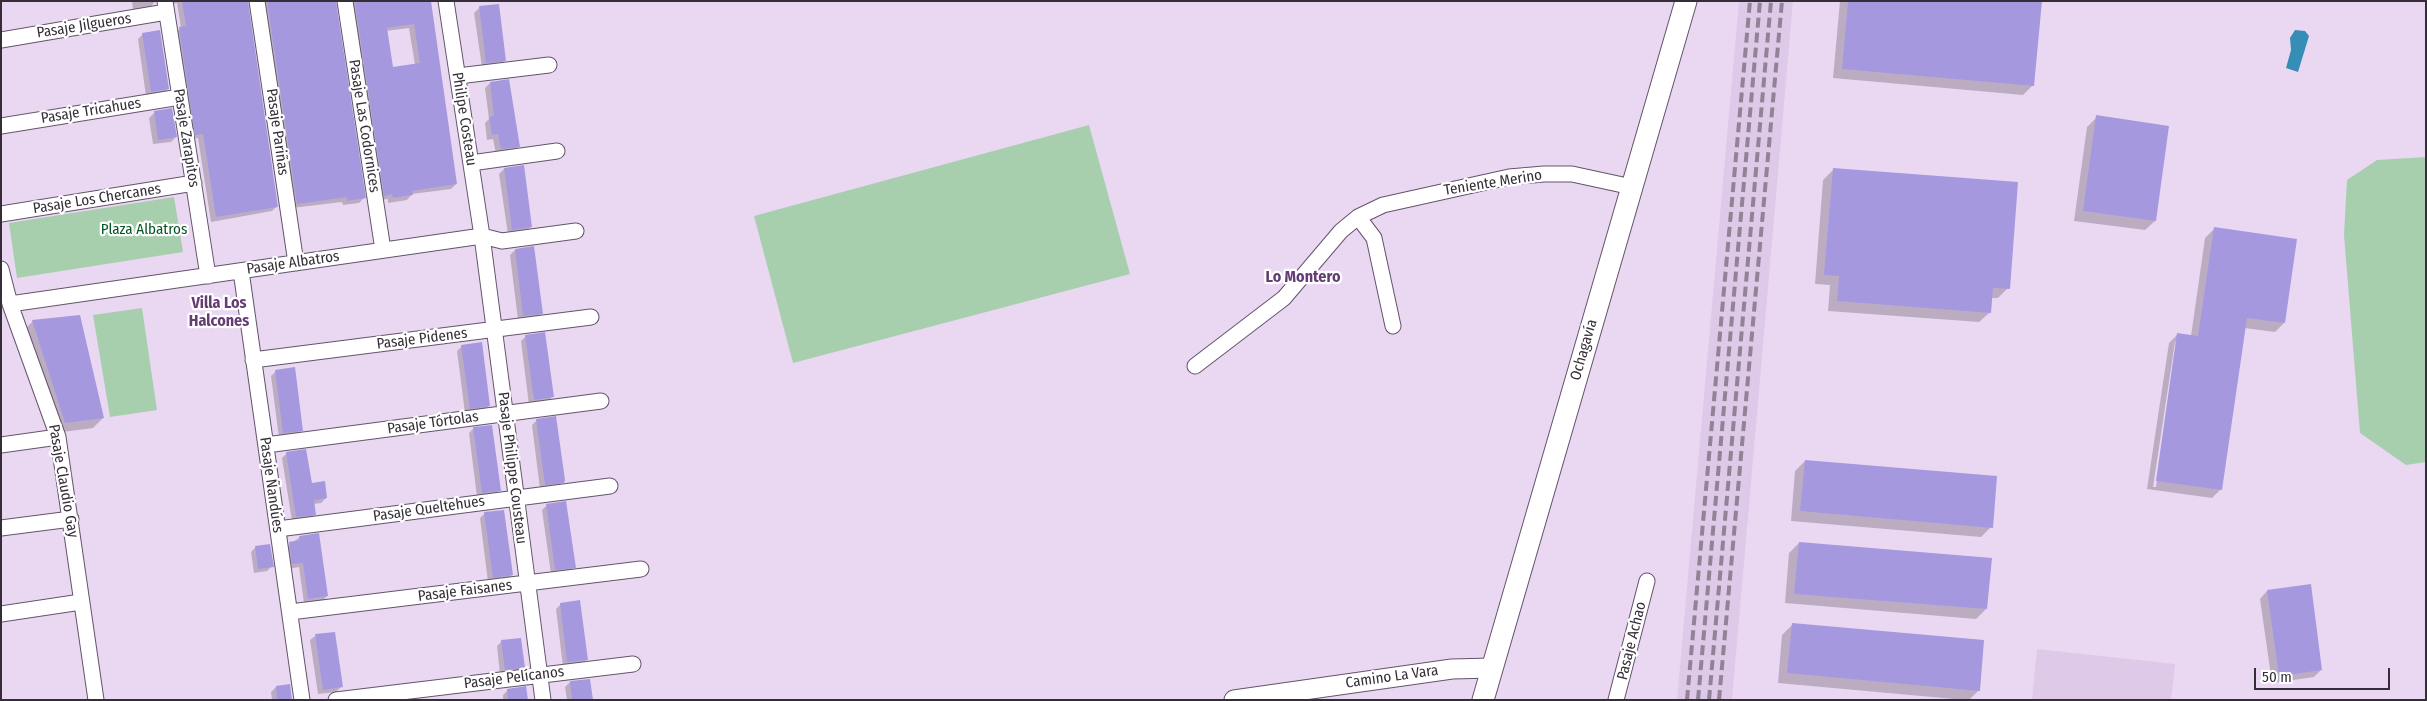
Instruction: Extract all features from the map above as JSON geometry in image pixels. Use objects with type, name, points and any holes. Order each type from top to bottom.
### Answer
[{"type":"main road","name":"Ochagavía","points":[[1483,700],[1686,1]]},
{"type":"street","name":"Pasaje Pariñas","points":[[257,1],[296,263]]},
{"type":"street","name":"Pasaje Las Codornices","points":[[345,1],[383,250]]},
{"type":"street","name":"Philipe Costeau","points":[[446,1],[482,236]]},
{"type":"street","name":"Pasaje Jilgueros","points":[[1,40],[165,7]]},
{"type":"street","name":"Pasaje Zarapitos","points":[[165,7],[208,276]]},
{"type":"street","points":[[458,76],[549,65]]},
{"type":"street","name":"Pasaje Tricahues","points":[[1,126],[180,97]]},
{"type":"street","points":[[471,163],[557,152]]},
{"type":"street","name":"Teniente Merino","points":[[1195,366],[1284,298],[1341,231],[1358,216],[1383,205],[1509,177],[1544,174],[1572,174],[1632,187]]},
{"type":"street","name":"Pasaje Los Chercanes","points":[[1,214],[194,183]]},
{"type":"street","points":[[1358,216],[1374,238],[1393,326]]},
{"type":"street","name":"Pasaje Albatros","points":[[10,304],[482,236],[502,241],[576,231]]},
{"type":"street","name":"Pasaje Philippe Cousteau","points":[[482,236],[543,700]]},
{"type":"street","name":"Pasaje Claudio Gay","points":[[1,269],[10,304],[58,437],[96,700]]},
{"type":"street","name":"Pasaje Ñandúes","points":[[241,271],[302,700]]},
{"type":"street","name":"Pasaje Pidenes","points":[[253,360],[591,317]]},
{"type":"street","name":"Pasaje Tórtolas","points":[[266,445],[601,401]]},
{"type":"street","points":[[1,444],[58,437]]},
{"type":"street","name":"Pasaje Queltehues","points":[[278,529],[610,486]]},
{"type":"street","points":[[1,528],[71,519]]},
{"type":"street","name":"Pasaje Faisanes","points":[[290,612],[641,569]]},
{"type":"street","name":"Pasaje Achao","points":[[1616,700],[1647,581]]},
{"type":"street","points":[[1,614],[81,602]]},
{"type":"street","name":"Pasaje Pelícanos","points":[[336,700],[633,664]]},
{"type":"street","name":"Camino La Vara","points":[[1234,700],[1452,669],[1492,668]]},
{"type":"shaded area","points":[[1739,1],[1793,1],[1732,700],[1677,700]]},
{"type":"shaded area","points":[[2037,649],[2175,664],[2171,700],[2032,700]]},
{"type":"green space","points":[[1089,125],[1130,274],[793,363],[754,216]]},
{"type":"green space","points":[[2426,157],[2426,462],[2406,465],[2360,433],[2344,235],[2347,180],[2377,160]]},
{"type":"green space","name":"Plaza Albatros","points":[[174,197],[183,252],[17,278],[9,223]]},
{"type":"green space","points":[[142,308],[157,410],[110,417],[93,315]]},
{"type":"water","points":[[2295,30],[2305,31],[2309,36],[2298,72],[2286,68],[2291,50],[2290,38]]},
{"type":"building","points":[[182,1],[248,1],[278,207],[216,217],[203,134],[195,135],[179,27],[186,26]]},
{"type":"building","points":[[267,1],[336,1],[366,198],[347,201],[347,197],[297,204]]},
{"type":"building","points":[[364,1],[431,1],[457,184],[412,191],[413,195],[393,198],[392,194],[384,196],[355,3]],"holes":[[[414,24],[420,63],[393,67],[387,28]]]},
{"type":"building","points":[[1848,1],[2042,1],[2034,86],[1842,69]]},
{"type":"building","points":[[499,4],[506,61],[486,63],[479,6]]},
{"type":"building","points":[[160,30],[169,89],[151,92],[142,33]]},
{"type":"building","points":[[509,79],[520,147],[501,149],[498,134],[492,135],[489,117],[494,116],[490,82]]},
{"type":"building","points":[[172,108],[177,137],[158,140],[154,111]]},
{"type":"building","points":[[2096,115],[2169,126],[2156,221],[2083,211]]},
{"type":"building","points":[[524,165],[532,227],[512,230],[504,168]]},
{"type":"building","points":[[1833,168],[2018,182],[2010,289],[1993,288],[1991,313],[1837,301],[1839,276],[1824,275]]},
{"type":"building","points":[[2214,227],[2297,239],[2285,323],[2247,318],[2222,490],[2156,481],[2177,333],[2198,336]]},
{"type":"building","points":[[534,246],[543,314],[523,316],[515,249]]},
{"type":"building","points":[[80,315],[104,418],[65,423],[32,320]]},
{"type":"building","points":[[545,332],[554,397],[534,400],[525,335]]},
{"type":"building","points":[[482,342],[490,406],[470,409],[461,345]]},
{"type":"building","points":[[295,367],[303,431],[283,433],[275,370]]},
{"type":"building","points":[[556,416],[565,480],[564,483],[545,485],[536,419]]},
{"type":"building","points":[[492,425],[501,491],[482,493],[473,427]]},
{"type":"building","points":[[306,449],[312,483],[325,481],[327,498],[314,500],[316,515],[296,517],[286,452]]},
{"type":"building","points":[[1805,460],[1997,476],[1993,528],[1800,511]]},
{"type":"building","points":[[566,501],[576,568],[555,570],[546,504]]},
{"type":"building","points":[[504,510],[513,575],[493,578],[484,512]]},
{"type":"building","points":[[319,533],[328,596],[308,599],[303,563],[292,564],[289,542],[300,540],[299,536]]},
{"type":"building","points":[[1799,542],[1992,558],[1987,609],[1794,594]]},
{"type":"building","points":[[270,544],[274,567],[258,569],[255,546]]},
{"type":"building","points":[[2311,584],[2322,670],[2279,676],[2267,590]]},
{"type":"building","points":[[580,600],[588,660],[567,662],[560,603]]},
{"type":"building","points":[[1792,623],[1984,640],[1980,691],[1787,673]]},
{"type":"building","points":[[335,632],[343,687],[323,690],[315,634]]},
{"type":"building","points":[[521,638],[525,668],[505,670],[501,640]]},
{"type":"building","points":[[590,679],[593,700],[572,700],[570,681]]},
{"type":"building","points":[[290,684],[292,700],[277,700],[276,686]]},
{"type":"building","points":[[526,686],[528,700],[508,700],[507,689]]},
{"type":"railway","points":[[1687,700],[1750,1]]},
{"type":"railway","points":[[1698,700],[1760,1]]},
{"type":"railway","points":[[1709,700],[1771,1]]},
{"type":"railway","points":[[1719,700],[1782,1]]},
{"type":"district","name":"Lo Montero","points":[[1303,278]]},
{"type":"district","name":"Villa Los Halcones","points":[[219,313]]}]
